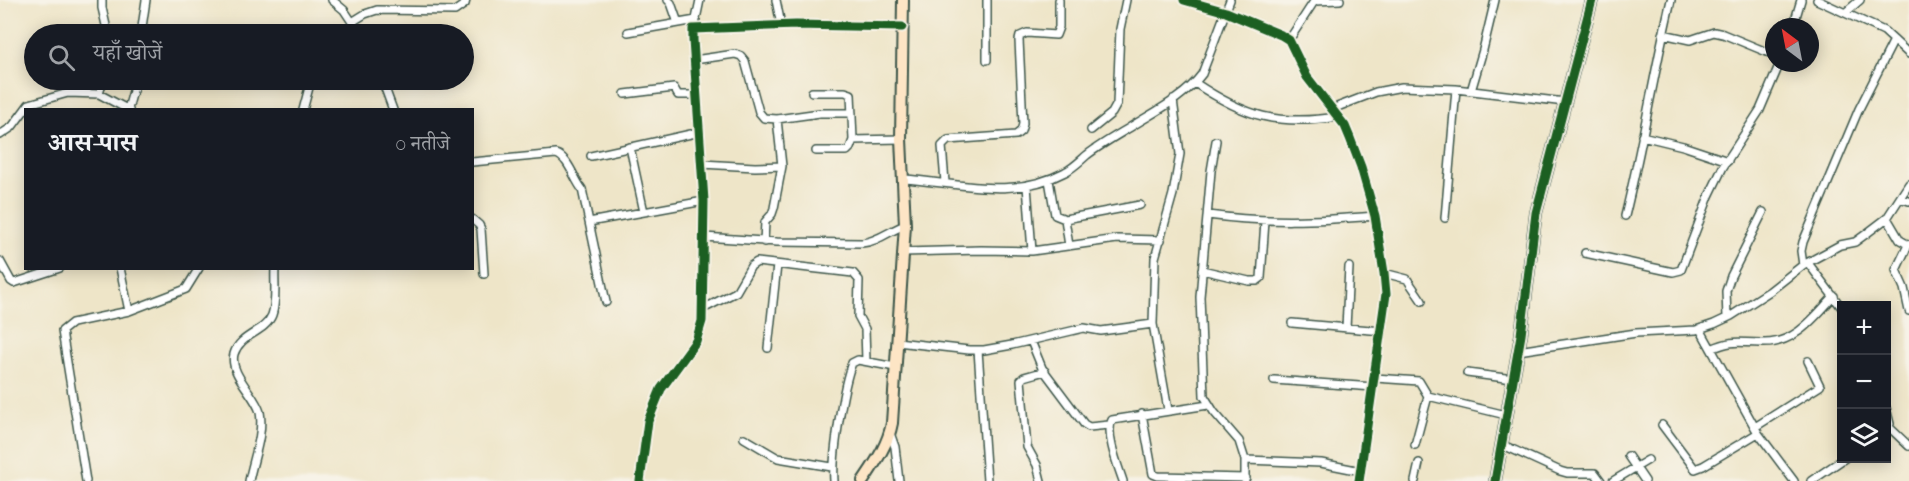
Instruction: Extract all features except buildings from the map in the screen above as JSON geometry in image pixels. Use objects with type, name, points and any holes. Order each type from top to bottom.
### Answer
[{"type":"street","points":[[102,0],[106,24]]},
{"type":"street","points":[[143,24],[146,0]]},
{"type":"street","points":[[332,0],[344,10],[352,22],[377,10],[455,10],[465,4],[466,0]]},
{"type":"street","points":[[668,0],[678,23]]},
{"type":"street","points":[[640,481],[648,421],[661,389],[696,341],[702,321],[704,201],[693,29],[700,0]]},
{"type":"street","points":[[776,0],[781,25]]},
{"type":"street","points":[[987,0],[987,60]]},
{"type":"street","points":[[945,182],[942,146],[944,142],[1016,135],[1021,131],[1023,124],[1020,36],[1027,33],[1056,35],[1059,27],[1059,0]]},
{"type":"street","points":[[1091,130],[1112,113],[1117,104],[1120,29],[1126,0]]},
{"type":"street","points":[[1184,0],[1226,12],[1288,40],[1307,77],[1345,126],[1361,168],[1375,216],[1386,294],[1359,481]]},
{"type":"street","points":[[904,179],[1007,189],[1049,180],[1068,170],[1105,142],[1183,94],[1195,83],[1202,74],[1230,0]]},
{"type":"street","points":[[1288,40],[1315,0],[1340,0]]},
{"type":"street","points":[[1471,91],[1495,0]]},
{"type":"street","points":[[1495,481],[1518,351],[1536,213],[1592,0]]},
{"type":"street","points":[[1624,216],[1671,0]]},
{"type":"street","points":[[1796,18],[1801,0]]},
{"type":"street","points":[[1817,0],[1884,31],[1909,54]]},
{"type":"street","points":[[1845,13],[1860,0]]},
{"type":"street","points":[[863,481],[878,459],[890,433],[905,225],[902,27],[905,1]]},
{"type":"street","points":[[628,32],[696,20]]},
{"type":"street","points":[[693,29],[781,25],[902,27]]},
{"type":"street","points":[[1663,34],[1690,40],[1714,32],[1765,51]]},
{"type":"street","points":[[1837,301],[1805,264],[1801,251],[1859,109],[1894,40]]},
{"type":"street","points":[[694,60],[735,54],[741,56],[745,61],[761,116],[764,118],[777,119],[820,113],[852,112]]},
{"type":"street","points":[[1585,253],[1673,272],[1681,270],[1708,196],[1760,110],[1776,72]]},
{"type":"street","points":[[1195,83],[1222,101],[1261,117],[1310,121],[1338,117]]},
{"type":"street","points":[[625,94],[674,88],[678,95],[697,95]]},
{"type":"street","points":[[1332,109],[1390,88],[1456,89],[1565,102]]},
{"type":"street","points":[[1445,218],[1456,89]]},
{"type":"street","points":[[99,94],[100,90]]},
{"type":"street","points":[[128,108],[133,90]]},
{"type":"street","points":[[304,108],[308,90]]},
{"type":"street","points":[[386,90],[392,108]]},
{"type":"street","points":[[812,92],[849,93],[852,97],[853,140],[850,148],[847,151],[816,151]]},
{"type":"street","points":[[26,108],[29,104],[68,93],[99,94],[126,108]]},
{"type":"street","points":[[1168,410],[1153,324],[1155,258],[1180,154],[1173,100]]},
{"type":"street","points":[[0,135],[12,127],[24,110]]},
{"type":"street","points":[[764,242],[765,222],[774,208],[782,166],[777,119]]},
{"type":"street","points":[[591,156],[700,132]]},
{"type":"street","points":[[1642,136],[1683,146],[1728,161]]},
{"type":"street","points":[[853,140],[902,139]]},
{"type":"street","points":[[1142,414],[1153,474],[1246,480],[1245,460],[1239,441],[1208,405],[1204,396],[1200,297],[1211,171],[1216,141]]},
{"type":"street","points":[[630,147],[644,212]]},
{"type":"street","points":[[474,162],[560,154],[565,158],[582,189],[606,302]]},
{"type":"street","points":[[702,164],[782,166]]},
{"type":"street","points":[[1049,180],[1055,215],[1065,219],[1140,205]]},
{"type":"street","points":[[1518,351],[1636,333],[1671,333],[1700,329],[1727,318],[1770,291],[1805,264],[1840,245],[1855,242],[1887,218],[1909,184]]},
{"type":"street","points":[[1027,186],[1032,251]]},
{"type":"street","points":[[1900,198],[1909,201]]},
{"type":"street","points":[[589,222],[704,201]]},
{"type":"street","points":[[1727,318],[1726,291],[1731,276],[1763,212]]},
{"type":"street","points":[[1208,215],[1266,221],[1315,222],[1375,216]]},
{"type":"street","points":[[1887,218],[1900,240],[1909,245],[1896,270],[1904,288],[1909,311]]},
{"type":"street","points":[[1065,219],[1070,246]]},
{"type":"street","points":[[474,221],[481,228],[484,274]]},
{"type":"street","points":[[1202,270],[1250,281],[1257,281],[1261,278],[1266,221]]},
{"type":"street","points":[[704,237],[764,242],[871,243],[890,230],[905,225]]},
{"type":"street","points":[[903,252],[1032,251],[1117,238],[1161,240]]},
{"type":"street","points":[[0,261],[14,284],[54,270]]},
{"type":"street","points":[[703,309],[736,292],[757,262],[856,274],[859,280],[859,319],[865,329],[866,361]]},
{"type":"street","points":[[768,348],[777,265]]},
{"type":"street","points":[[1346,328],[1349,267]]},
{"type":"street","points":[[120,270],[129,311]]},
{"type":"street","points":[[86,481],[62,331],[72,323],[129,311],[186,289],[198,270]]},
{"type":"street","points":[[249,481],[261,415],[256,400],[244,386],[234,365],[234,356],[241,341],[264,326],[273,313],[274,270]]},
{"type":"street","points":[[1384,273],[1407,279],[1422,301]]},
{"type":"street","points":[[1711,349],[1726,342],[1741,341],[1762,344],[1793,335],[1803,329],[1834,296]]},
{"type":"street","points":[[1292,323],[1382,331]]},
{"type":"street","points":[[897,342],[978,350],[1031,341],[1084,328],[1101,331],[1153,324]]},
{"type":"street","points":[[1700,329],[1756,430],[1794,481]]},
{"type":"street","points":[[1031,341],[1045,371],[1086,427],[1109,425]]},
{"type":"street","points":[[978,350],[987,481]]},
{"type":"street","points":[[834,481],[832,467],[851,366],[854,361],[866,361],[895,366]]},
{"type":"street","points":[[1662,425],[1695,469],[1703,466],[1820,386],[1808,361]]},
{"type":"street","points":[[1041,481],[1027,447],[1021,380],[1045,371]]},
{"type":"street","points":[[1467,373],[1513,379]]},
{"type":"street","points":[[1375,378],[1419,381],[1428,396],[1506,415]]},
{"type":"street","points":[[1274,380],[1374,387]]},
{"type":"street","points":[[1415,446],[1428,396]]},
{"type":"street","points":[[1123,481],[1109,425],[1112,420],[1208,405]]},
{"type":"street","points":[[1891,431],[1909,446]]},
{"type":"street","points":[[890,433],[896,447],[898,481]]},
{"type":"street","points":[[744,438],[778,458],[832,467]]},
{"type":"street","points":[[1501,444],[1560,471],[1595,473],[1601,481]]},
{"type":"street","points":[[1628,456],[1645,481]]},
{"type":"street","points":[[1245,460],[1321,463],[1361,471]]},
{"type":"street","points":[[1613,481],[1648,460]]},
{"type":"street","points":[[1415,481],[1419,463]]},
{"type":"street","points":[[1811,481],[1839,463]]},
{"type":"cycle path","points":[[1184,0],[1226,12],[1289,40],[1307,77],[1345,126],[1361,167],[1375,216],[1386,294],[1359,481]]},
{"type":"cycle path","points":[[1495,481],[1521,335],[1536,213],[1592,0]]},
{"type":"cycle path","points":[[640,481],[648,421],[661,389],[696,341],[702,321],[704,201],[693,29],[796,25],[902,27]]}]
